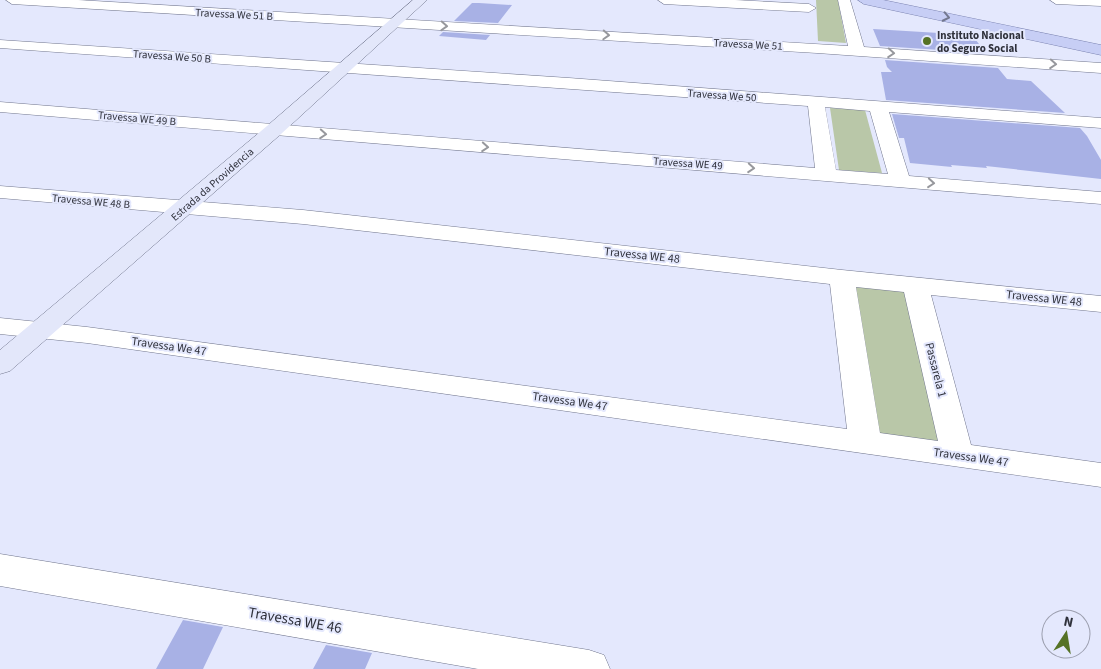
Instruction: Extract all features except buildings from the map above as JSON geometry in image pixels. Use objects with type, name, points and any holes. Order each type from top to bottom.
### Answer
[{"type":"main road","name":"Estrada da Providencia","points":[[0,365],[274,130],[421,0]]},
{"type":"main road","points":[[864,0],[1101,50]]},
{"type":"street","name":"Travessa We 51 B","points":[[12,0],[395,23]]},
{"type":"street","points":[[664,0],[808,4],[817,48]]},
{"type":"street","points":[[844,0],[856,50]]},
{"type":"street","points":[[1056,0],[1101,2]]},
{"type":"street","name":"Travessa We 51","points":[[395,23],[856,50],[1101,68]]},
{"type":"street","name":"Travessa We 50 B","points":[[0,44],[344,68]]},
{"type":"street","name":"Travessa We 50","points":[[344,68],[1101,123]]},
{"type":"street","points":[[816,103],[826,174]]},
{"type":"street","name":"Travessa WE 49 B","points":[[0,106],[274,130]]},
{"type":"street","points":[[878,107],[900,180]]},
{"type":"street","name":"Travessa WE 49","points":[[274,130],[1101,198]]},
{"type":"street","name":"Travessa WE 48 B","points":[[0,192],[182,209]]},
{"type":"street","name":"Travessa WE 48","points":[[182,209],[303,217],[842,278],[1101,304]]},
{"type":"street","points":[[842,278],[865,442]]},
{"type":"street","name":"Passarela 1","points":[[915,284],[958,456]]},
{"type":"street","name":"Travessa We 47","points":[[0,326],[87,334],[958,456],[1101,474]]},
{"type":"street","name":"Travessa WE 46","points":[[0,570],[589,669]]},
{"type":"green space","points":[[816,0],[838,0],[846,43],[818,41]]},
{"type":"green space","points":[[830,108],[865,110],[882,173],[839,170]]},
{"type":"green space","points":[[842,278],[915,284],[958,456],[865,442]]},
{"type":"place","name":"Instituto Nacional do Seguro Social","points":[[927,41]]}]
